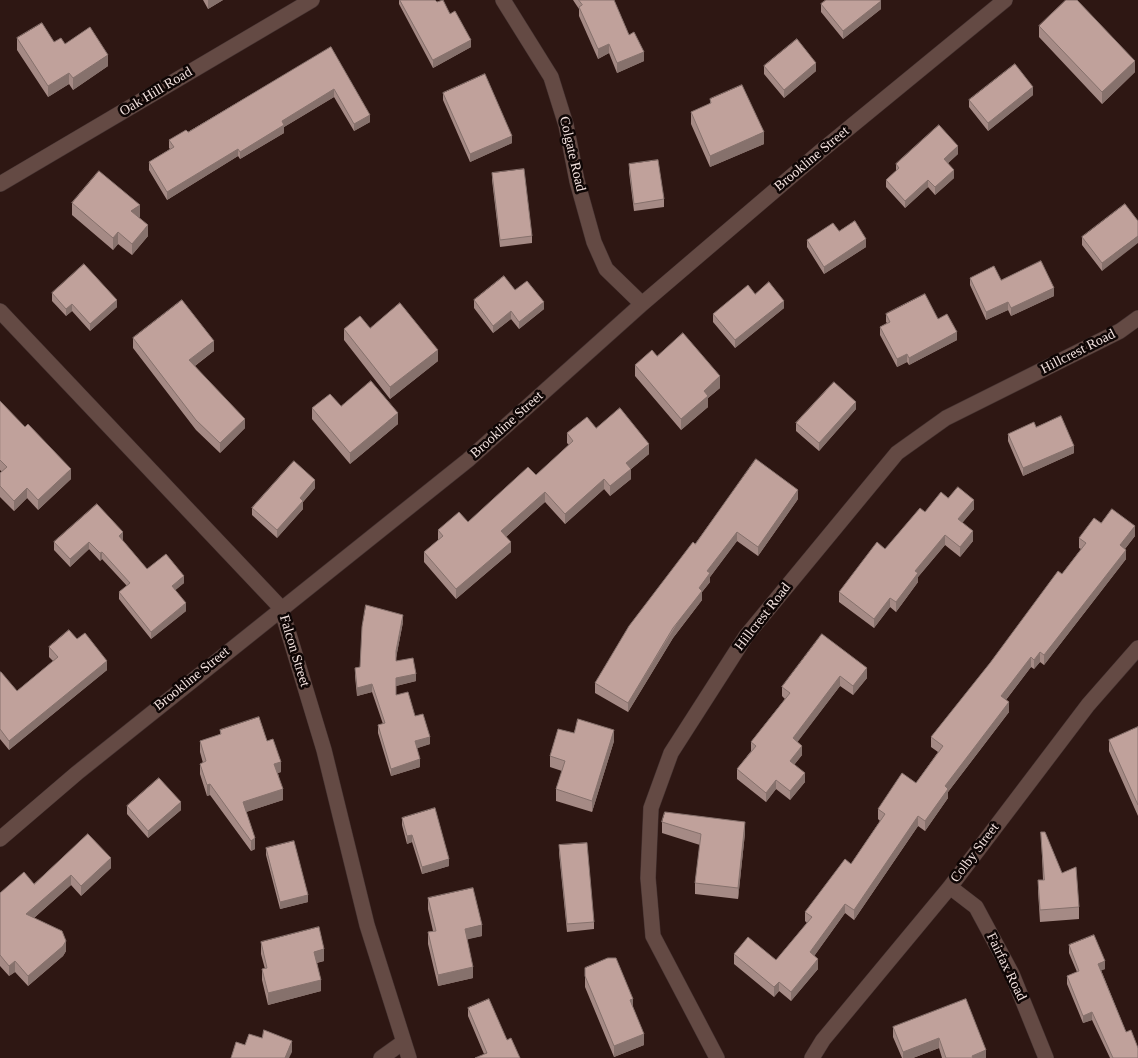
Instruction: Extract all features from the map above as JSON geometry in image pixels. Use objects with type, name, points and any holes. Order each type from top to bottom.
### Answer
[{"type":"street","name":"Oak Hill Road","points":[[0,184],[312,0]]},
{"type":"street","name":"Colgate Road","points":[[503,0],[551,77],[566,126],[577,181],[592,233],[606,269],[642,304]]},
{"type":"street","name":"Brookline Street","points":[[0,839],[77,772],[468,460],[642,304],[820,151],[1005,0]]},
{"type":"street","name":"Falcon Street","points":[[0,311],[281,608],[324,750],[367,925],[402,1043],[409,1058]]},
{"type":"street","name":"Hillcrest Road","points":[[718,1058],[653,936],[648,878],[651,808],[671,752],[746,636],[897,453],[946,418],[1120,331],[1138,318]]},
{"type":"street","name":"Colby Street","points":[[812,1058],[823,1040],[950,887],[1088,705],[1138,648]]},
{"type":"street","name":"Fairfax Road","points":[[950,887],[976,907],[1012,974],[1046,1058]]},
{"type":"street","points":[[381,1058],[402,1043]]},
{"type":"building","points":[[400,0],[435,0],[437,2],[443,0],[450,14],[455,11],[471,40],[433,60]]},
{"type":"building","points":[[579,0],[614,0],[629,35],[634,32],[644,52],[617,63],[609,44],[598,49],[579,7],[582,5]]},
{"type":"building","points":[[826,0],[881,1],[843,31],[821,4]]},
{"type":"building","points":[[1066,0],[1077,0],[1135,61],[1102,92],[1039,26]]},
{"type":"building","points":[[42,23],[54,42],[61,38],[65,44],[90,27],[108,55],[73,78],[69,73],[48,86],[17,38]]},
{"type":"building","points":[[797,39],[816,63],[784,90],[764,66]]},
{"type":"building","points":[[331,47],[370,115],[354,124],[334,89],[282,121],[284,125],[240,152],[238,149],[167,192],[149,162],[174,147],[169,140],[186,130],[188,132]]},
{"type":"building","points":[[1015,64],[1033,87],[988,123],[969,100]]},
{"type":"building","points":[[485,74],[512,136],[470,154],[443,93]]},
{"type":"building","points":[[742,85],[764,132],[710,156],[691,112],[711,103],[710,99]]},
{"type":"building","points":[[939,125],[958,146],[944,159],[954,170],[935,187],[928,180],[905,201],[886,180],[899,168],[896,164]]},
{"type":"building","points":[[658,160],[664,199],[634,204],[629,164]]},
{"type":"building","points":[[524,169],[532,236],[500,240],[492,173]]},
{"type":"building","points":[[99,171],[140,205],[131,211],[148,225],[132,244],[118,232],[113,238],[72,203]]},
{"type":"building","points":[[1125,204],[1138,221],[1138,236],[1102,263],[1082,237]]},
{"type":"building","points":[[855,221],[866,239],[824,267],[807,240],[833,223],[839,231]]},
{"type":"building","points":[[1041,261],[1054,288],[1011,308],[1008,302],[986,312],[970,278],[994,266],[1001,280]]},
{"type":"building","points":[[84,264],[117,300],[90,324],[72,304],[66,309],[52,293]]},
{"type":"building","points":[[504,276],[515,290],[527,281],[544,302],[519,322],[511,311],[493,326],[474,300]]},
{"type":"building","points":[[769,282],[784,301],[735,340],[713,314],[748,285],[755,294]]},
{"type":"building","points":[[925,294],[938,319],[947,314],[957,332],[909,358],[907,354],[897,359],[880,327],[890,322],[886,314]]},
{"type":"building","points":[[182,300],[214,341],[189,360],[245,419],[220,443],[196,420],[133,338]]},
{"type":"building","points":[[400,303],[438,350],[390,387],[344,329],[360,316],[370,328]]},
{"type":"building","points":[[683,333],[720,376],[704,391],[708,396],[681,419],[635,365],[652,350],[657,356]]},
{"type":"building","points":[[371,381],[398,413],[350,453],[312,408],[330,394],[341,406]]},
{"type":"building","points":[[834,382],[856,402],[819,443],[796,423]]},
{"type":"building","points":[[0,401],[25,427],[28,424],[71,469],[38,500],[27,488],[14,501],[0,486],[0,473],[7,467],[0,460]]},
{"type":"building","points":[[620,408],[649,444],[626,463],[631,469],[610,486],[604,479],[565,514],[545,492],[501,531],[511,542],[456,589],[424,552],[443,536],[438,530],[459,512],[468,522],[528,467],[536,475],[573,441],[567,433],[587,417],[596,428]]},
{"type":"building","points":[[1061,416],[1074,446],[1023,468],[1008,434],[1034,422],[1036,427]]},
{"type":"building","points":[[756,459],[798,490],[758,547],[737,532],[707,571],[710,573],[699,588],[702,591],[673,628],[628,703],[595,683],[629,626],[693,542],[695,544]]},
{"type":"building","points":[[294,461],[315,480],[300,498],[303,501],[277,530],[252,508]]},
{"type":"building","points":[[958,487],[974,500],[958,519],[973,531],[960,547],[945,535],[915,571],[918,573],[896,602],[890,598],[874,619],[839,592],[877,542],[885,549],[920,508],[925,512],[941,492],[948,498]]},
{"type":"building","points":[[97,504],[123,532],[119,536],[147,569],[166,554],[184,576],[172,586],[186,603],[151,632],[119,592],[130,583],[102,552],[100,553],[89,542],[70,559],[54,542]]},
{"type":"building","points":[[1112,509],[1135,526],[1120,545],[1126,550],[1044,655],[1040,652],[1034,660],[1031,657],[1001,696],[1009,702],[945,786],[948,789],[925,821],[918,816],[854,910],[845,904],[810,952],[818,959],[791,992],[779,982],[774,987],[734,954],[748,937],[776,960],[812,917],[805,912],[845,859],[851,864],[885,814],[878,809],[902,773],[916,783],[943,746],[931,737],[990,663],[1058,571],[1062,574],[1086,543],[1079,538],[1094,518],[1101,523]]},
{"type":"building","points":[[366,605],[403,615],[396,651],[396,661],[413,658],[416,674],[396,678],[396,695],[408,692],[415,716],[423,714],[430,737],[415,741],[420,759],[391,769],[378,725],[385,723],[372,684],[357,688],[355,668],[360,667],[362,627]]},
{"type":"building","points":[[69,630],[77,639],[85,633],[107,661],[9,741],[0,729],[0,672],[17,691],[58,657],[49,647]]},
{"type":"building","points":[[822,634],[867,668],[853,686],[840,676],[793,738],[802,746],[790,761],[805,773],[790,791],[776,780],[766,793],[737,769],[756,746],[751,742],[790,693],[782,687]]},
{"type":"building","points":[[259,717],[267,741],[273,739],[281,762],[274,764],[283,789],[243,802],[255,838],[251,841],[210,784],[207,785],[200,764],[206,761],[200,741],[221,734],[220,730]]},
{"type":"building","points":[[578,719],[614,730],[592,801],[556,789],[565,761],[550,756],[558,729],[574,733]]},
{"type":"building","points":[[1138,727],[1138,805],[1109,740]]},
{"type":"building","points":[[159,778],[181,802],[148,831],[127,806]]},
{"type":"building","points":[[435,808],[449,859],[422,867],[412,835],[407,836],[402,818]]},
{"type":"building","points":[[665,812],[745,822],[738,888],[695,883],[701,834],[662,822]]},
{"type":"building","points":[[1041,832],[1045,832],[1062,873],[1076,867],[1079,907],[1040,910],[1038,880],[1044,880]]},
{"type":"building","points":[[88,834],[111,858],[81,886],[71,875],[26,914],[62,931],[66,941],[63,946],[28,976],[15,961],[9,966],[0,955],[0,893],[24,872],[34,884]]},
{"type":"building","points":[[294,841],[308,895],[280,902],[266,848]]},
{"type":"building","points":[[587,843],[594,922],[567,924],[559,845]]},
{"type":"building","points":[[473,888],[482,925],[465,929],[473,967],[438,975],[428,932],[436,931],[428,898]]},
{"type":"building","points":[[319,927],[324,949],[314,952],[321,980],[268,993],[262,969],[267,968],[261,942]]},
{"type":"building","points":[[1094,935],[1105,961],[1098,964],[1126,1032],[1131,1030],[1138,1048],[1138,1058],[1113,1058],[1092,1012],[1083,1016],[1067,976],[1079,971],[1069,945]]},
{"type":"building","points":[[608,958],[616,958],[633,999],[630,1000],[644,1034],[614,1046],[585,976],[585,968]]},
{"type":"building","points":[[489,999],[507,1040],[511,1038],[520,1058],[475,1058],[487,1053],[468,1008]]},
{"type":"building","points":[[966,999],[986,1050],[972,1056],[973,1058],[946,1058],[939,1038],[903,1052],[893,1027]]},
{"type":"building","points":[[264,1030],[292,1041],[285,1058],[231,1058],[236,1042],[245,1045],[249,1034],[262,1038]]}]
